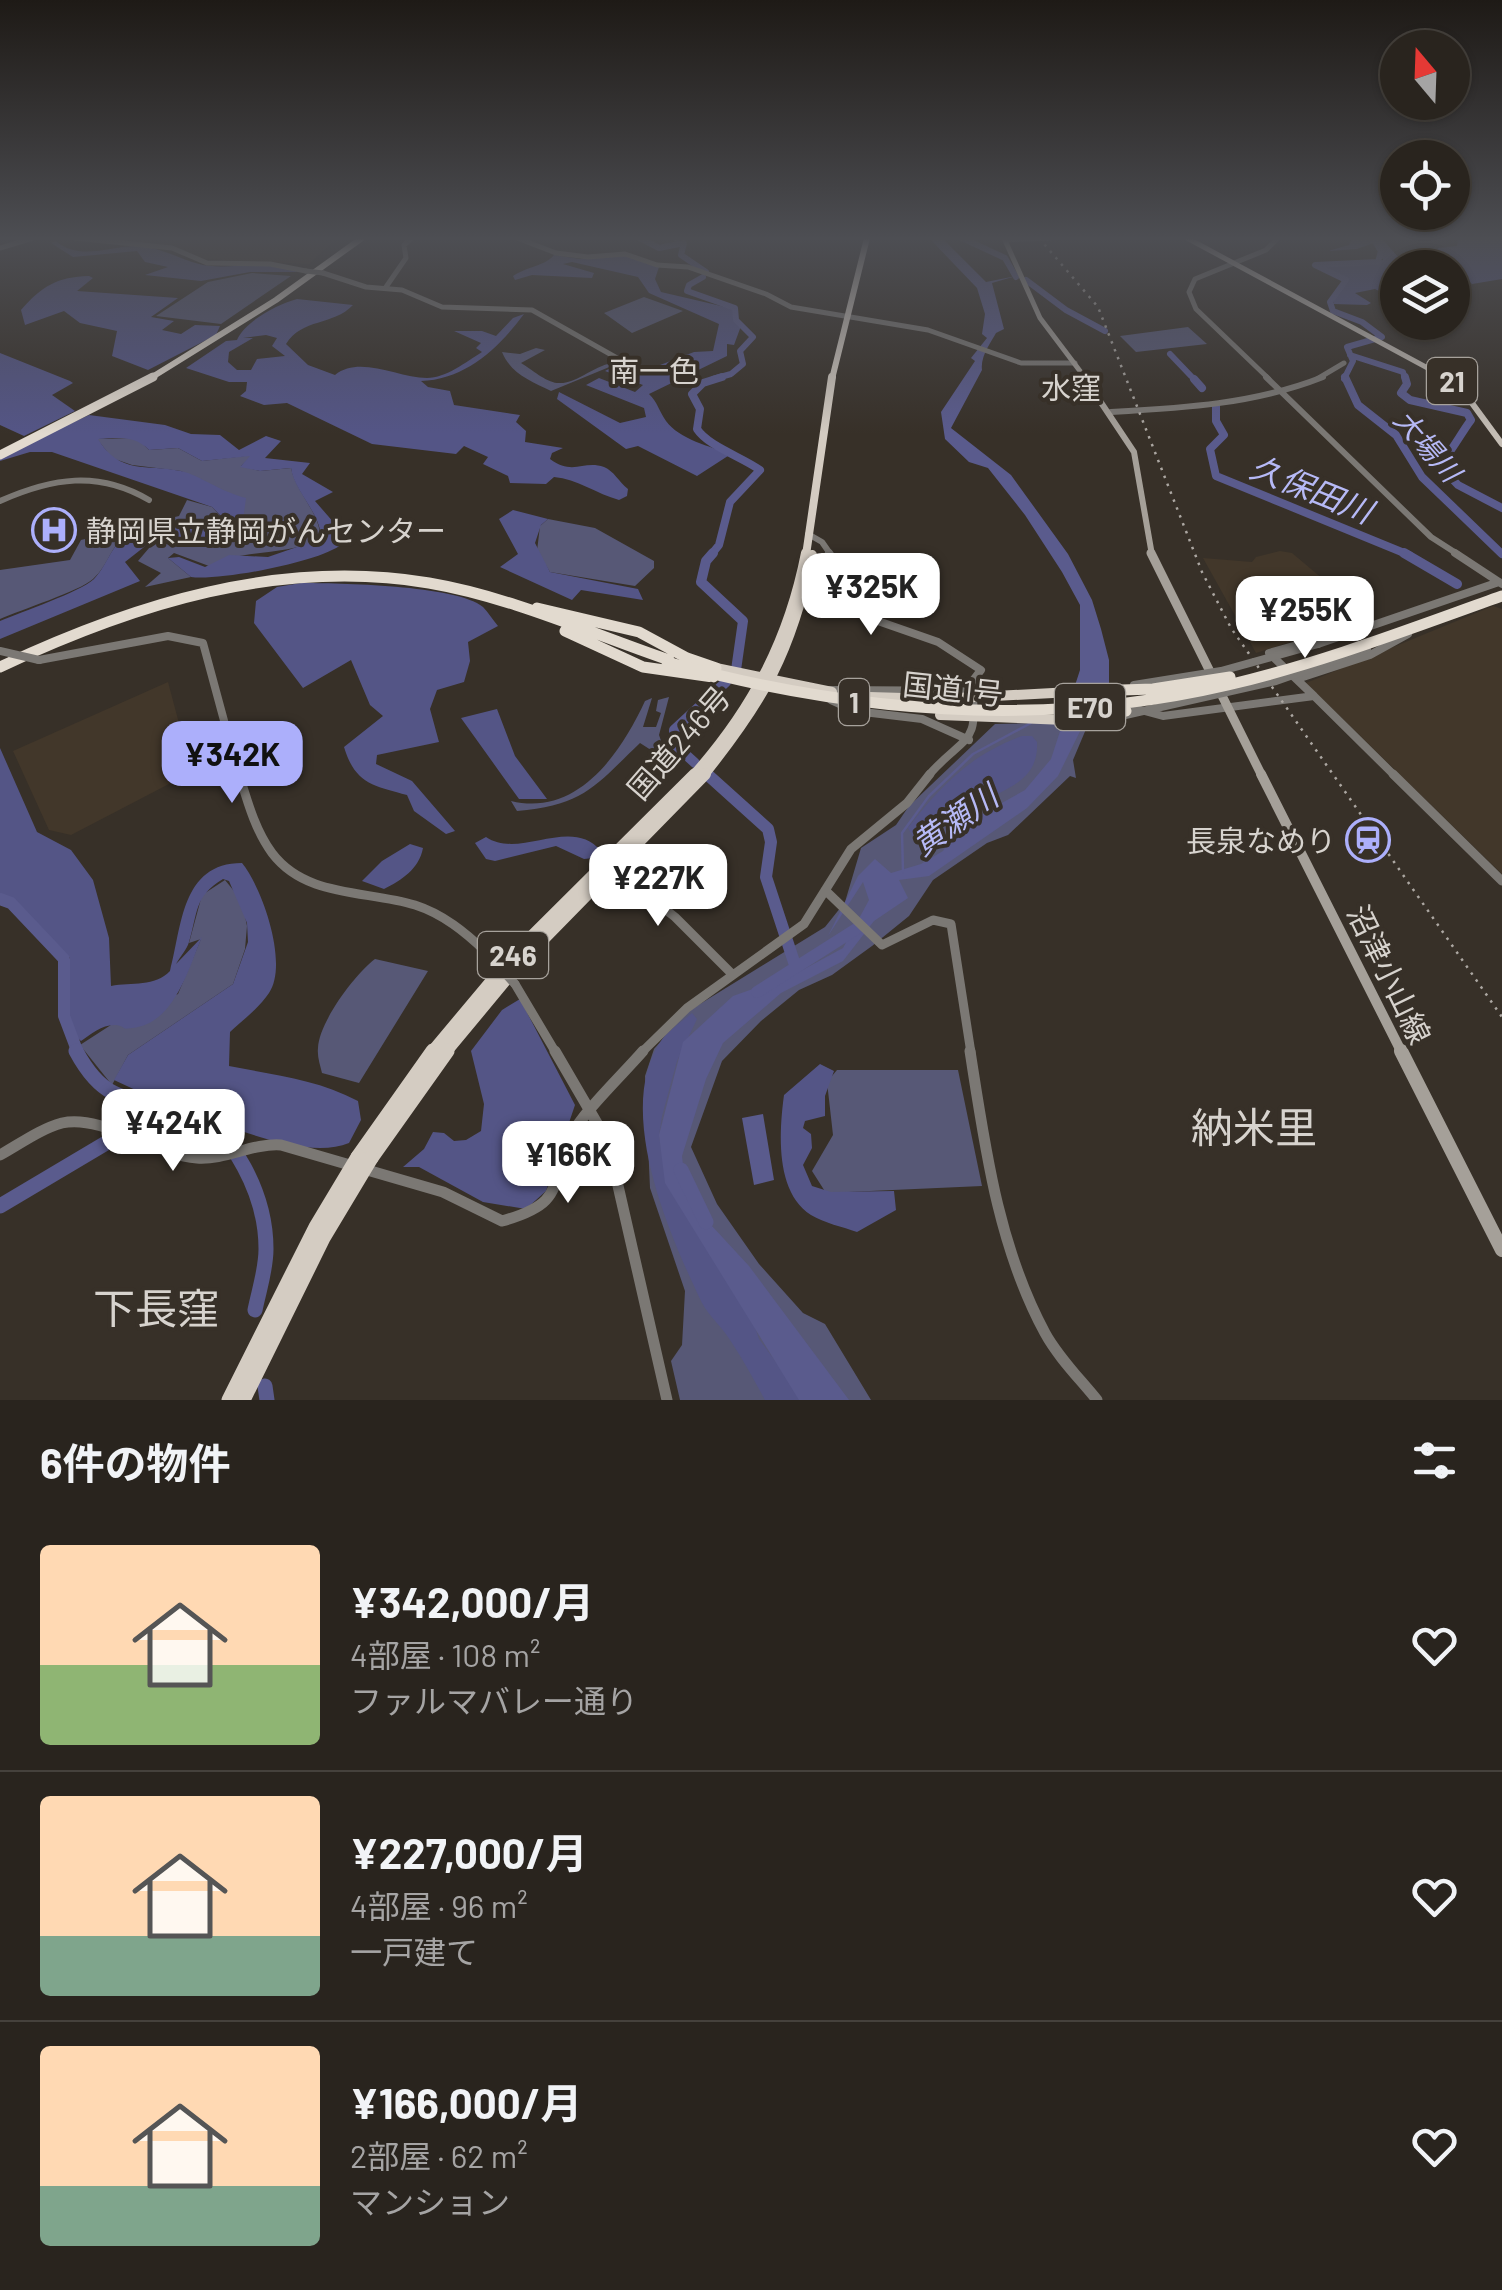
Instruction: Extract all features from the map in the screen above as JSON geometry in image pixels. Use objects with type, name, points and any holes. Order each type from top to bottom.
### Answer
[{"type":"highway","points":[[0,453],[106,404],[198,354],[275,303]]},
{"type":"highway","name":"国道246号","points":[[229,1400],[316,1227],[364,1157],[473,1017],[608,865],[709,764],[767,684],[803,572],[850,303]]},
{"type":"highway","name":"E70","points":[[0,668],[61,639],[141,610],[246,586],[354,577],[445,586],[668,661],[789,689],[954,708],[1084,703],[1230,677],[1338,645],[1501,588]]},
{"type":"highway","name":"E70","points":[[0,668],[141,612],[209,594],[300,580],[354,579],[413,584],[748,684],[837,700],[1013,713],[1180,695],[1318,660],[1501,588]]},
{"type":"highway","points":[[445,586],[615,624],[654,637],[716,673]]},
{"type":"highway","points":[[540,619],[643,667],[716,673]]},
{"type":"highway","points":[[1066,720],[1181,700],[1318,660]]},
{"type":"highway","name":"国道1号","points":[[716,673],[940,715],[1066,720]]},
{"type":"highway","points":[[1090,691],[1153,690],[1230,677]]},
{"type":"highway","name":"国道1号","points":[[827,695],[938,699],[1090,691]]},
{"type":"highway","name":"国道246号","points":[[244,1400],[364,1157]]},
{"type":"main road","name":"沼津小山線","points":[[1032,303],[1111,412],[1134,452],[1151,554],[1158,570],[1502,1250]]},
{"type":"main road","name":"21","points":[[1306,303],[1458,387],[1502,444]]},
{"type":"street","points":[[436,303],[532,310],[617,358]]},
{"type":"street","points":[[785,303],[928,330],[1028,364],[1075,363]]},
{"type":"street","points":[[1194,303],[1430,537],[1501,588]]},
{"type":"street","points":[[1111,412],[1177,409],[1280,392],[1325,379],[1344,363]]},
{"type":"street","points":[[0,502],[36,483],[88,476],[149,500]]},
{"type":"street","points":[[0,1155],[72,1122],[196,1158],[222,1156],[263,1143],[281,1144],[443,1192],[492,1218],[511,1220],[527,1214],[552,1195],[572,1134],[664,1028],[809,918],[851,850],[907,803],[932,772],[969,740],[976,716],[973,679],[981,670],[938,642],[875,620],[811,535]]},
{"type":"street","points":[[1066,720],[1119,717],[1207,699],[1324,666],[1501,588]]},
{"type":"street","points":[[1498,877],[1269,653],[1501,588]]},
{"type":"street","points":[[1297,679],[1370,655],[1424,627],[1432,618]]},
{"type":"street","points":[[1090,691],[1220,671],[1379,623]]},
{"type":"street","points":[[0,651],[39,660],[68,658],[170,635],[203,642],[210,654],[227,730],[270,852],[298,876],[324,889],[404,902],[446,918],[486,952],[515,984],[538,1015],[569,1078],[591,1108],[608,1142],[667,1400]]},
{"type":"street","points":[[827,695],[1057,692],[1164,716],[1314,696]]},
{"type":"street","points":[[827,695],[855,711],[922,720],[969,740]]},
{"type":"street","points":[[608,865],[675,917],[732,974]]},
{"type":"street","points":[[825,890],[882,945],[933,920],[950,924],[988,1166],[1012,1257],[1046,1335],[1097,1400]]},
{"type":"shaded area","points":[[28,303],[170,303],[151,317],[174,321],[162,330],[181,334],[195,325],[220,326],[216,335],[148,370],[112,356],[117,331],[80,323],[64,311],[25,325],[21,310]]},
{"type":"shaded area","points":[[175,303],[251,303],[221,324],[156,316]]},
{"type":"shaded area","points":[[286,303],[353,305],[300,330],[286,344],[308,365],[335,375],[345,369],[367,367],[427,378],[456,369],[482,352],[476,348],[481,343],[454,331],[482,331],[496,336],[513,318],[524,314],[480,360],[452,375],[421,381],[428,387],[450,391],[454,405],[520,415],[516,422],[526,431],[525,442],[563,448],[552,453],[550,459],[558,464],[608,469],[628,489],[627,496],[619,500],[554,477],[546,484],[510,483],[508,476],[483,464],[488,457],[464,446],[456,454],[372,444],[287,403],[264,405],[240,396],[246,391],[247,382],[229,382],[186,368],[226,341],[237,340],[254,320]],"holes":[[[266,335],[277,338],[272,346],[285,356],[257,359],[251,370],[237,370],[228,362],[229,352],[253,338],[243,338]]]},
{"type":"shaded area","points":[[628,303],[662,303],[683,311],[632,333],[604,313]]},
{"type":"shaded area","points":[[672,303],[710,303],[734,309],[741,326],[734,345],[727,344],[727,356],[649,394],[679,433],[731,454],[697,476],[638,446],[626,449],[557,399],[559,392],[620,423],[646,417],[644,408],[586,385],[599,378],[635,392],[643,385],[605,371],[616,365],[634,375],[694,352],[713,351],[719,324]]},
{"type":"shaded area","points":[[982,303],[997,303],[1004,329],[996,333],[987,349],[982,370],[951,428],[1011,475],[1068,554],[1092,600],[1109,660],[1109,683],[1088,715],[1058,776],[1027,808],[929,876],[899,880],[908,898],[874,921],[843,961],[781,993],[723,1043],[706,1079],[682,1156],[687,1199],[749,1266],[849,1400],[799,1400],[665,1183],[659,1135],[683,1042],[733,996],[795,974],[843,948],[869,900],[863,882],[828,936],[858,876],[875,859],[891,873],[921,864],[943,851],[957,828],[1025,790],[1051,759],[1080,670],[1080,605],[1025,515],[988,468],[969,462],[945,439],[941,412],[975,361],[971,358],[987,338],[982,334],[985,314]]},
{"type":"shaded area","points":[[1188,327],[1207,344],[1136,352],[1120,336]]},
{"type":"shaded area","points":[[536,348],[545,350],[521,363],[557,383],[619,363],[551,391],[516,371],[502,352],[520,354]]},
{"type":"shaded area","points":[[0,353],[73,383],[52,395],[75,411],[24,436],[0,425]]},
{"type":"shaded area","points":[[89,415],[165,425],[191,434],[220,435],[239,450],[266,436],[281,441],[265,458],[310,463],[302,474],[333,492],[315,501],[335,524],[342,544],[331,551],[269,569],[191,577],[168,558],[179,557],[205,567],[229,555],[268,557],[320,539],[318,522],[291,468],[260,471],[240,467],[250,456],[202,461],[178,448],[149,450],[132,440],[98,439],[125,463],[181,471],[246,498],[242,528],[221,539],[153,540],[125,562],[140,581],[0,639],[0,621],[87,584],[119,542],[133,532],[156,526],[203,526],[225,520],[212,507],[52,452],[30,452],[0,461],[0,456]]},
{"type":"shaded area","points":[[97,439],[139,440],[149,450],[178,448],[202,461],[253,455],[241,466],[260,471],[291,468],[317,521],[320,539],[209,566],[174,553],[168,558],[191,577],[145,587],[161,573],[138,561],[155,541],[224,539],[242,527],[220,492],[181,471],[132,465],[112,458]]},
{"type":"shaded area","points":[[187,500],[212,507],[224,520],[201,526],[154,526],[132,532],[119,542],[99,573],[86,584],[0,619],[0,570],[70,560],[81,540],[179,516]]},
{"type":"shaded area","points":[[513,510],[548,519],[541,525],[535,543],[550,572],[638,589],[643,600],[581,590],[572,600],[500,567],[518,554],[499,519]]},
{"type":"shaded area","points":[[548,519],[595,528],[654,561],[654,568],[635,586],[550,572],[537,551],[540,526]]},
{"type":"shaded area","points":[[1280,551],[1292,553],[1368,617],[1256,653],[1203,558],[1252,562],[1256,557]]},
{"type":"shaded area","points":[[301,583],[396,587],[449,594],[483,607],[498,626],[468,642],[470,661],[464,682],[437,690],[430,709],[439,742],[377,755],[376,764],[412,781],[455,831],[446,834],[414,811],[407,795],[375,786],[354,769],[344,747],[383,716],[370,705],[351,660],[303,688],[254,623],[256,601],[277,587]]},
{"type":"shaded area","points":[[1493,606],[1502,609],[1502,874],[1306,683]]},
{"type":"shaded area","points":[[168,682],[192,772],[71,835],[49,830],[13,751]]},
{"type":"shaded area","points":[[669,697],[659,735],[668,761],[640,743],[586,791],[558,804],[517,811],[511,801],[535,804],[576,791],[609,761],[645,701],[652,698],[643,727],[656,727],[661,713],[656,711],[658,700]]},
{"type":"shaded area","points":[[497,709],[515,756],[547,799],[519,799],[461,718]]},
{"type":"shaded area","points":[[1089,722],[1073,760],[1076,778],[1070,776],[1008,835],[987,843],[933,880],[909,916],[832,975],[799,990],[722,1061],[691,1147],[717,1204],[759,1264],[803,1313],[825,1324],[871,1400],[680,1400],[671,1361],[682,1345],[685,1291],[650,1188],[645,1076],[654,1049],[687,1012],[825,927],[845,902],[861,848],[896,825],[909,806],[995,724]]},
{"type":"shaded area","points":[[1022,736],[1032,736],[1037,742],[1034,764],[1022,779],[985,800],[984,807],[970,820],[940,824],[916,841],[908,828],[945,785],[972,762]]},
{"type":"shaded area","points":[[0,748],[37,832],[71,850],[93,880],[109,938],[111,986],[150,982],[170,971],[182,917],[196,886],[222,866],[242,863],[265,907],[276,964],[269,993],[230,1032],[229,1066],[311,1083],[358,1101],[361,1120],[349,1143],[316,1148],[277,1142],[205,1118],[194,1098],[157,1100],[114,1080],[128,1055],[233,984],[248,942],[247,923],[229,881],[223,879],[198,906],[188,945],[176,964],[202,937],[169,1006],[146,1024],[126,1029],[106,1026],[81,1041],[65,1013],[70,958],[13,900],[0,894]]},
{"type":"shaded area","points":[[486,837],[514,844],[575,837],[589,841],[601,851],[594,858],[584,859],[556,846],[495,861],[486,859],[475,843]]},
{"type":"shaded area","points":[[410,844],[423,848],[414,868],[403,878],[384,889],[362,881],[382,861]]},
{"type":"shaded area","points":[[225,880],[242,901],[247,926],[245,949],[233,984],[128,1055],[112,1085],[80,1045],[114,1023],[178,994],[201,939],[189,943],[202,895]]},
{"type":"shaded area","points":[[375,959],[428,971],[359,1083],[322,1073],[320,1037],[331,1012]]},
{"type":"shaded area","points":[[520,999],[575,1105],[546,1191],[526,1209],[483,1202],[419,1167],[403,1167],[424,1149],[433,1132],[444,1133],[454,1141],[466,1140],[481,1131],[484,1104],[471,1051],[502,1010]]},
{"type":"shaded area","points":[[692,1013],[697,1019],[677,1061],[662,1116],[659,1136],[666,1176],[742,1289],[759,1339],[804,1400],[765,1400],[735,1347],[702,1303],[675,1243],[651,1171],[643,1099],[649,1066],[663,1038]]},
{"type":"shaded area","points":[[820,1064],[834,1071],[825,1096],[825,1116],[805,1121],[803,1128],[811,1134],[812,1148],[803,1165],[812,1186],[831,1192],[894,1191],[896,1210],[857,1232],[811,1215],[799,1205],[785,1177],[781,1143],[784,1095]]},
{"type":"shaded area","points":[[837,1070],[958,1070],[982,1186],[826,1193],[812,1171],[833,1135],[827,1082]]},
{"type":"shaded area","points":[[763,1114],[774,1180],[754,1185],[742,1118]]},
{"type":"waterway","points":[[713,379],[731,374],[743,364],[740,351],[753,337],[736,320],[735,308],[722,303]]},
{"type":"waterway","name":"久保田川","points":[[1057,303],[1105,331]]},
{"type":"waterway","name":"大場川","points":[[1330,303],[1333,311],[1362,322],[1382,337],[1347,347],[1350,355]]},
{"type":"waterway","name":"久保田川","points":[[1170,354],[1191,376]]},
{"type":"waterway","name":"大場川","points":[[1345,377],[1353,361],[1350,355]]},
{"type":"waterway","name":"大場川","points":[[1350,355],[1403,372],[1405,379]]},
{"type":"waterway","points":[[711,555],[719,545],[730,502],[760,470],[717,446],[697,429],[700,409],[692,394],[703,383],[722,377]]},
{"type":"waterway","name":"大場川","points":[[1345,377],[1358,405],[1396,435],[1422,477],[1502,554]]},
{"type":"waterway","name":"大場川","points":[[1405,377],[1407,384],[1401,393],[1410,400],[1467,413],[1471,420],[1439,465],[1458,485],[1502,508]]},
{"type":"waterway","name":"久保田川","points":[[1194,379],[1202,388]]},
{"type":"waterway","name":"久保田川","points":[[1216,406],[1216,421],[1224,435],[1210,449],[1216,476],[1409,555]]},
{"type":"waterway","points":[[713,553],[706,561],[701,582],[743,621],[736,670]]},
{"type":"waterway","name":"久保田川","points":[[1404,553],[1457,584]]},
{"type":"waterway","points":[[695,763],[674,744],[674,730],[726,682]]},
{"type":"waterway","points":[[903,872],[902,833],[929,796],[973,754],[1031,723]]},
{"type":"waterway","points":[[708,775],[768,829],[771,842],[766,877],[795,965]]},
{"type":"waterway","points":[[0,899],[11,903],[64,959],[64,1016],[78,1053]]},
{"type":"waterway","name":"黄瀬川","points":[[757,992],[861,926]]},
{"type":"waterway","points":[[76,1051],[103,1087],[125,1098],[169,1105]]},
{"type":"waterway","points":[[0,1206],[170,1105],[187,1104],[233,1149],[260,1207],[266,1257],[255,1310]]},
{"type":"waterway","name":"黄瀬川","points":[[681,1170],[706,1222]]},
{"type":"waterway","points":[[265,1386],[267,1400]]},
{"type":"railway","points":[[1095,303],[1202,572],[1231,628],[1502,1017]]},
{"type":"place","name":"静岡県立静岡がんセンター","points":[[54,530]]},
{"type":"place","name":"長泉なめり","points":[[1368,840]]},
{"type":"district","name":"南一色","points":[[654,370]]},
{"type":"district","name":"水窪","points":[[1071,387]]},
{"type":"district","name":"納米里","points":[[1254,1126]]},
{"type":"district","name":"下長窪","points":[[156,1307]]}]
